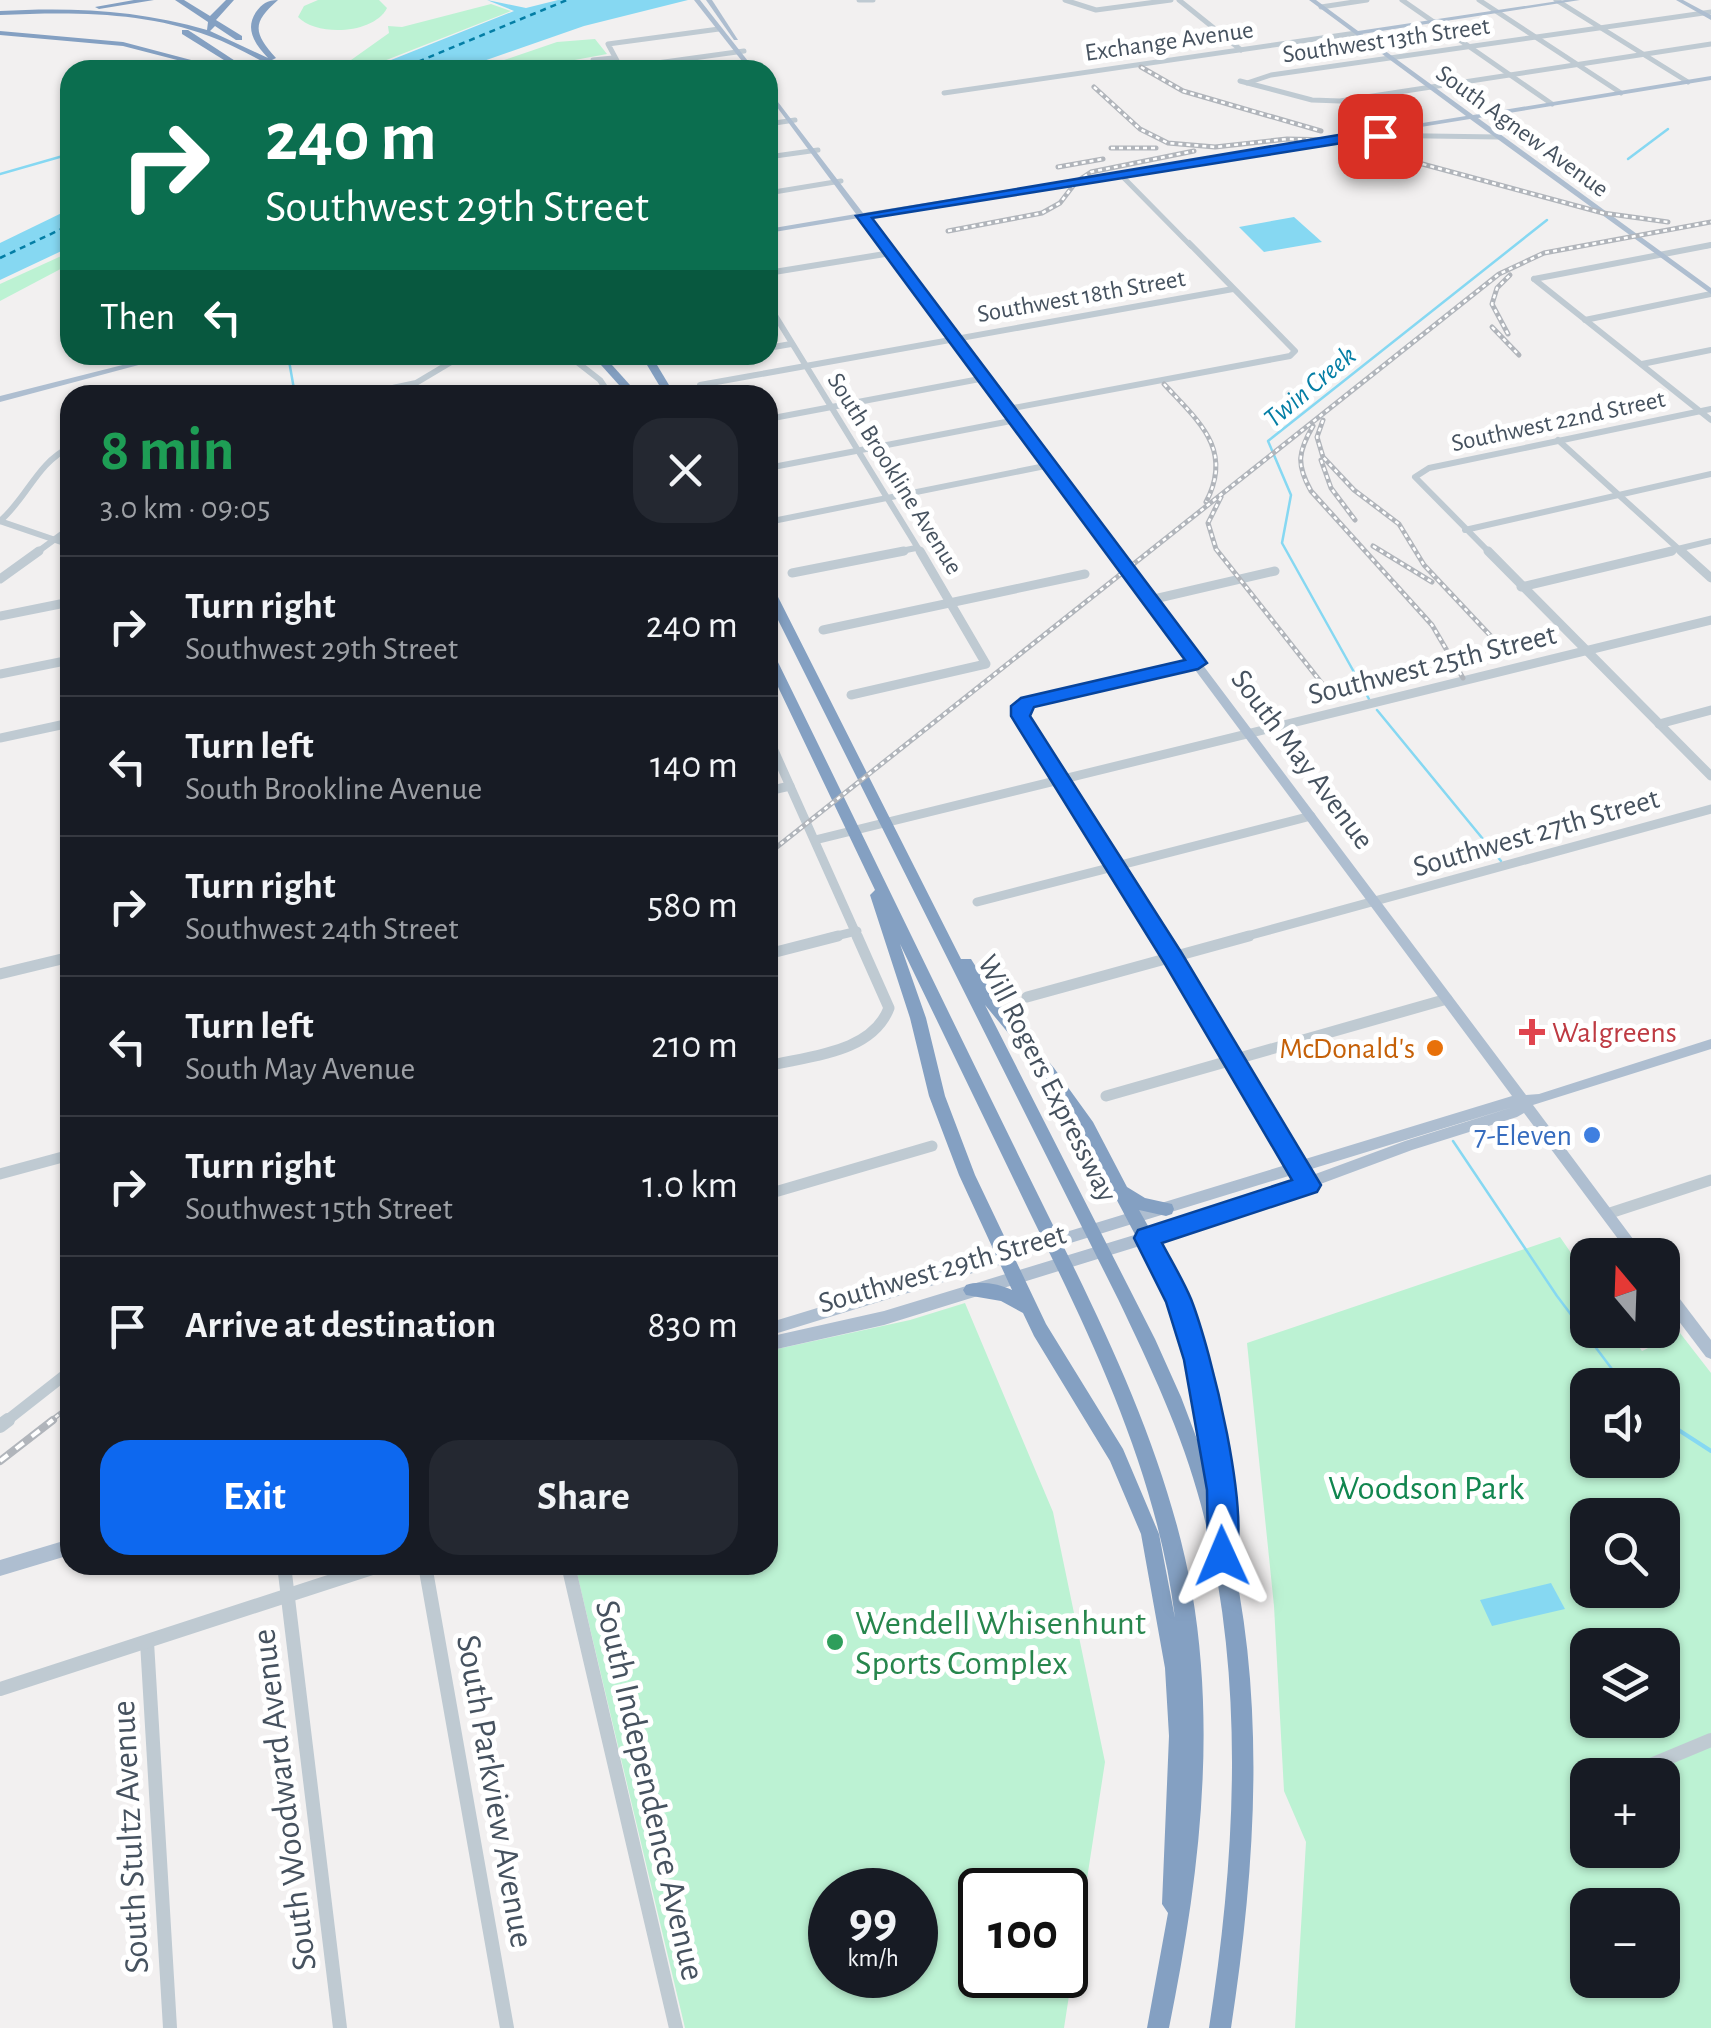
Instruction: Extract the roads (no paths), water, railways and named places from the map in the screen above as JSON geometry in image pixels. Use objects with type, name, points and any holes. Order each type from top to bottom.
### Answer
[{"type":"highway","points":[[0,13],[25,0]]},
{"type":"highway","points":[[0,13],[49,0]]},
{"type":"highway","points":[[0,13],[64,0]]},
{"type":"highway","points":[[136,0],[230,60]]},
{"type":"highway","points":[[0,13],[30,17],[150,0]]},
{"type":"highway","points":[[179,0],[273,60]]},
{"type":"highway","points":[[230,0],[211,24],[217,46],[231,60]]},
{"type":"highway","points":[[274,0],[258,13],[252,30],[255,41],[274,60]]},
{"type":"highway","points":[[0,13],[82,12],[158,20],[215,36],[266,60]]},
{"type":"highway","points":[[0,33],[123,44],[186,60]]},
{"type":"highway","points":[[607,365],[627,385]]},
{"type":"highway","name":"Will Rogers Expressway","points":[[778,609],[1162,1373],[1197,1464],[1222,1556],[1241,1684],[1243,1821],[1236,1923],[1220,2028]]},
{"type":"highway","points":[[778,675],[1107,1355],[1155,1480],[1182,1591],[1194,1695],[1194,1810],[1158,2028]]},
{"type":"highway","points":[[870,867],[884,928],[918,1018],[948,1131],[1029,1308],[1117,1455],[1142,1509],[1162,1580],[1180,1736],[1170,1971]]},
{"type":"highway","points":[[917,885],[996,1009],[1073,1105],[1136,1218],[1137,1240],[1178,1300],[1201,1374],[1221,1490],[1222,1556]]},
{"type":"highway","points":[[1122,1192],[1142,1204],[1166,1209]]},
{"type":"highway","points":[[972,1290],[1006,1294],[1029,1308]]},
{"type":"main road","points":[[697,0],[741,51]]},
{"type":"main road","points":[[709,0],[748,60]]},
{"type":"main road","name":"South Agnew Avenue","points":[[1312,0],[1711,293]]},
{"type":"main road","name":"Exchange Avenue","points":[[1356,32],[1577,0]]},
{"type":"main road","points":[[1679,0],[1708,14]]},
{"type":"main road","points":[[778,229],[1711,78]]},
{"type":"main road","name":"South May Avenue","points":[[778,102],[1625,1238]]},
{"type":"main road","points":[[0,399],[133,365]]},
{"type":"main road","name":"Southwest 29th Street","points":[[778,1327],[1711,1044]]},
{"type":"main road","name":"Southwest 29th Street","points":[[778,1342],[863,1323],[1224,1214],[1399,1149],[1518,1112],[1525,1103]]},
{"type":"main road","points":[[1214,1195],[1224,1214]]},
{"type":"main road","points":[[1680,1309],[1708,1342]]},
{"type":"main road","points":[[0,1568],[60,1550]]},
{"type":"street","points":[[860,0],[873,0]]},
{"type":"street","points":[[1065,0],[1096,10],[1172,0]]},
{"type":"street","points":[[1179,0],[1241,50]]},
{"type":"street","points":[[1321,7],[1368,0]]},
{"type":"street","points":[[1402,0],[1552,104]]},
{"type":"street","points":[[1479,0],[1621,93]]},
{"type":"street","points":[[1559,1],[1688,82]]},
{"type":"street","name":"Southwest 13th Street","points":[[1431,88],[1331,102],[1243,82],[1708,14]]},
{"type":"street","points":[[594,60],[613,58],[608,44],[719,29]]},
{"type":"street","name":"Exchange Avenue","points":[[944,93],[1356,32]]},
{"type":"street","points":[[1431,88],[1711,44]]},
{"type":"street","points":[[681,60],[741,51]]},
{"type":"street","points":[[778,122],[793,120]]},
{"type":"street","points":[[1362,135],[1498,137]]},
{"type":"street","points":[[778,156],[815,150]]},
{"type":"street","points":[[1008,409],[1295,352],[1120,174]]},
{"type":"street","points":[[778,191],[838,182]]},
{"type":"street","points":[[1711,244],[1534,278],[1711,420]]},
{"type":"street","points":[[778,272],[891,252]]},
{"type":"street","name":"Southwest 18th Street","points":[[700,385],[1233,289]]},
{"type":"street","points":[[1585,320],[1711,293]]},
{"type":"street","name":"South Brookline Avenue","points":[[778,326],[860,451],[916,548],[954,602],[986,664],[851,696]]},
{"type":"street","points":[[778,346],[792,344]]},
{"type":"street","points":[[1642,364],[1711,350]]},
{"type":"street","points":[[407,385],[447,365]]},
{"type":"street","points":[[581,365],[603,385]]},
{"type":"street","points":[[778,417],[984,378]]},
{"type":"street","name":"Southwest 22nd Street","points":[[1465,530],[1418,483],[1415,474],[1711,409]]},
{"type":"street","points":[[778,466],[1016,420]]},
{"type":"street","points":[[1558,440],[1711,578]]},
{"type":"street","points":[[0,521],[20,504],[41,463],[60,453]]},
{"type":"street","points":[[778,520],[1050,465]]},
{"type":"street","points":[[1465,530],[1711,474]]},
{"type":"street","points":[[0,521],[60,542]]},
{"type":"street","points":[[1465,530],[1711,776]]},
{"type":"street","points":[[0,579],[60,536]]},
{"type":"street","points":[[1520,587],[1711,541]]},
{"type":"street","points":[[792,574],[916,548]]},
{"type":"street","points":[[1150,600],[1275,571]]},
{"type":"street","points":[[823,630],[1085,574]]},
{"type":"street","points":[[0,616],[60,604]]},
{"type":"street","name":"Southwest 25th Street","points":[[815,840],[1711,620]]},
{"type":"street","points":[[0,674],[60,662]]},
{"type":"street","points":[[1198,663],[1020,706],[1020,716],[1173,958],[1308,1185]]},
{"type":"street","points":[[1659,724],[1711,710]]},
{"type":"street","points":[[0,738],[60,725]]},
{"type":"street","points":[[778,759],[886,996],[888,1012],[878,1032],[778,1063]]},
{"type":"street","points":[[778,789],[790,786]]},
{"type":"street","name":"Southwest 27th Street","points":[[1027,997],[1711,809]]},
{"type":"street","points":[[977,902],[1312,816]]},
{"type":"street","points":[[778,951],[857,931]]},
{"type":"street","points":[[0,974],[60,960]]},
{"type":"street","points":[[1106,1096],[1447,999]]},
{"type":"street","points":[[778,1191],[932,1146]]},
{"type":"street","points":[[0,1174],[60,1158]]},
{"type":"street","points":[[1607,1214],[1711,1180]]},
{"type":"street","points":[[0,1426],[60,1379]]},
{"type":"street","name":"South Woodward Avenue","points":[[286,1575],[340,2028]]},
{"type":"street","points":[[0,1689],[351,1575]]},
{"type":"street","name":"South Parkview Avenue","points":[[428,1575],[507,2028]]},
{"type":"street","name":"South Independence Avenue","points":[[570,1575],[676,2028]]},
{"type":"street","name":"South Stultz Avenue","points":[[147,1642],[170,2028]]},
{"type":"street","points":[[1668,1758],[1711,1740]]},
{"type":"water","points":[[487,0],[526,8],[558,0],[688,0],[584,26],[487,60],[391,60],[514,11]]},
{"type":"water","points":[[60,214],[60,252],[0,280],[0,243]]},
{"type":"water","points":[[1294,217],[1322,242],[1264,252],[1239,227]]},
{"type":"water","points":[[1551,1583],[1565,1609],[1492,1626],[1480,1600]]},
{"type":"waterway","name":"Twin Creek","points":[[1628,159],[1668,129]]},
{"type":"waterway","points":[[0,174],[60,157]]},
{"type":"waterway","name":"Twin Creek","points":[[1369,699],[1282,543],[1291,495],[1268,441],[1547,220]]},
{"type":"waterway","points":[[290,365],[293,385]]},
{"type":"waterway","name":"Twin Creek","points":[[1377,710],[1501,861]]},
{"type":"waterway","name":"Twin Creek","points":[[1453,1141],[1557,1296],[1611,1368]]},
{"type":"waterway","name":"Twin Creek","points":[[1680,1431],[1711,1451]]},
{"type":"railway","points":[[1141,67],[1183,91],[1321,131]]},
{"type":"railway","points":[[1094,87],[1140,129],[1168,143],[1215,147],[1287,139],[1334,140],[1603,213],[1668,222]]},
{"type":"railway","points":[[1111,148],[1156,148]]},
{"type":"railway","points":[[948,231],[1042,213],[1060,203],[1076,182],[1091,172],[1194,151]]},
{"type":"railway","points":[[1058,167],[1103,159]]},
{"type":"railway","points":[[778,846],[1499,274],[1544,253],[1711,222]]},
{"type":"railway","points":[[1508,334],[1492,304],[1497,288],[1510,275]]},
{"type":"railway","points":[[1492,327],[1519,355]]},
{"type":"railway","points":[[1164,384],[1200,424],[1214,451],[1214,483],[1206,502]]},
{"type":"railway","points":[[1323,420],[1317,437],[1323,457],[1354,490],[1399,524],[1424,565],[1503,649]]},
{"type":"railway","points":[[1313,426],[1301,458],[1311,491],[1432,625],[1463,678]]},
{"type":"railway","points":[[1321,460],[1331,488],[1355,520]]},
{"type":"railway","points":[[1221,497],[1208,523],[1216,549],[1335,700]]},
{"type":"railway","points":[[1373,546],[1432,582]]},
{"type":"railway","points":[[49,1422],[60,1414]]},
{"type":"railway","points":[[0,1461],[53,1420]]},
{"type":"place","name":"Walgreens","points":[[1532,1032]]},
{"type":"place","name":"McDonald's","points":[[1435,1048]]},
{"type":"place","name":"7-Eleven","points":[[1592,1135]]},
{"type":"place","name":"Wendell Whisenhunt Sports Complex","points":[[835,1642]]},
{"type":"park label","name":"Woodson Park","points":[[1426,1487]]}]
